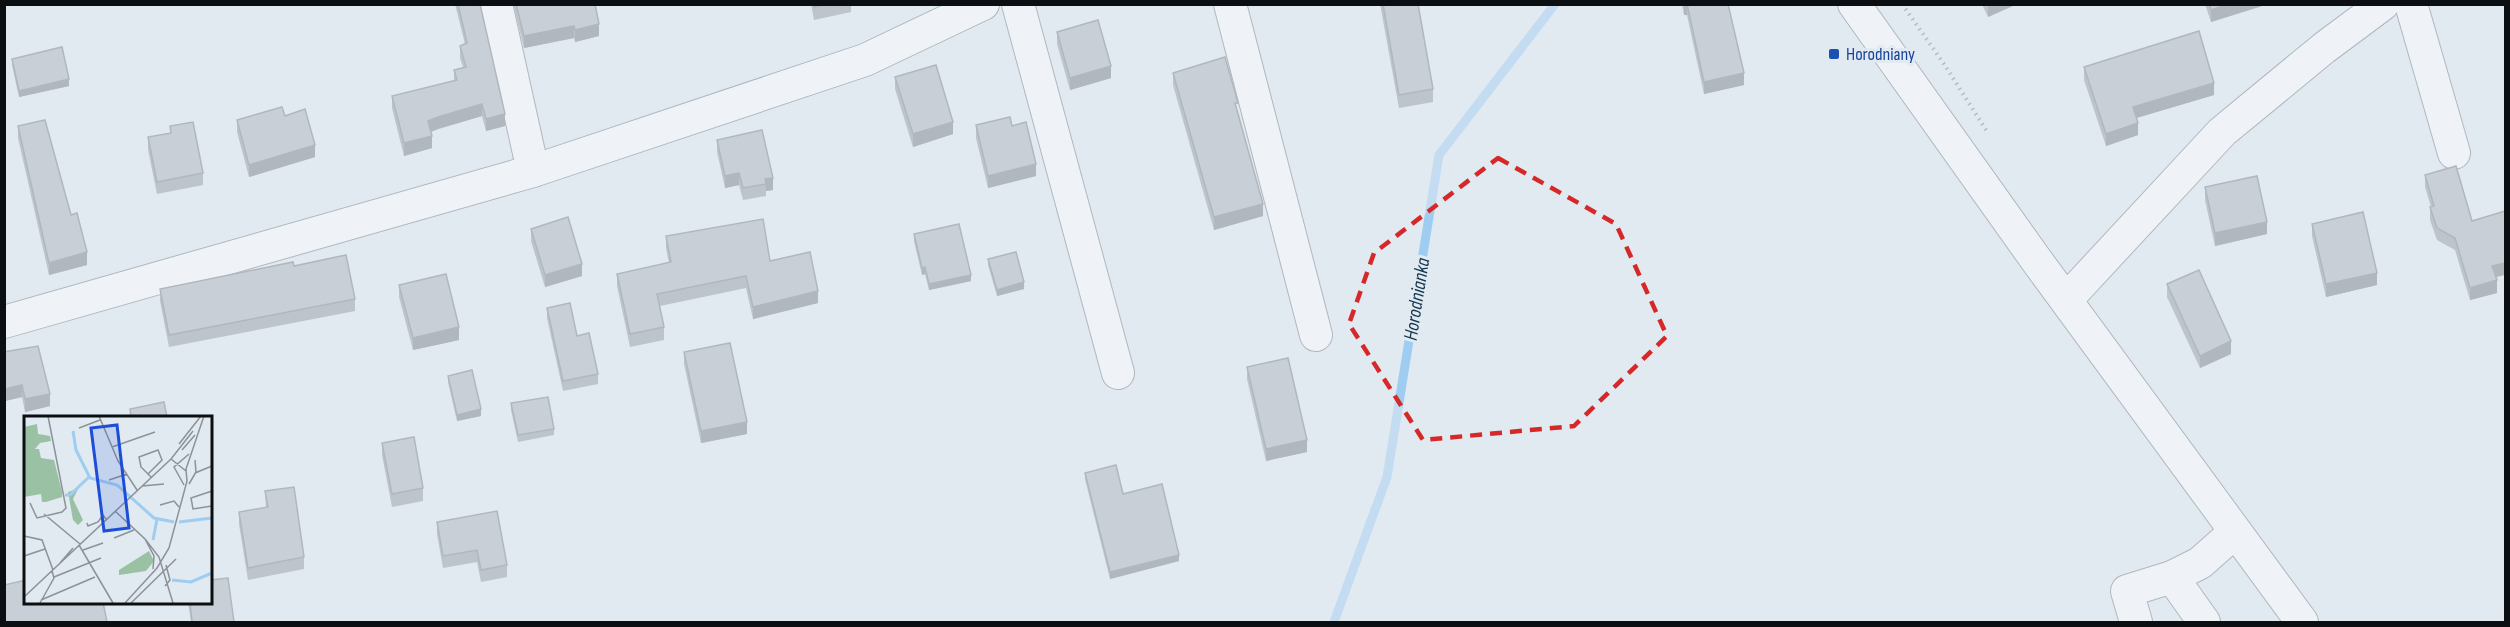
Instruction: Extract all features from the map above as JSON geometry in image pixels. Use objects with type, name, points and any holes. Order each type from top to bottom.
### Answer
[{"type":"street","points":[[496,4],[533,171]]},
{"type":"street","points":[[4,322],[533,171],[865,60],[983,4]]},
{"type":"street","points":[[1018,4],[1118,373]]},
{"type":"street","points":[[1230,4],[1316,335]]},
{"type":"street","points":[[1854,4],[2066,300],[2302,622]]},
{"type":"street","points":[[2066,300],[2222,132],[2324,48],[2383,4]]},
{"type":"street","points":[[2411,4],[2454,153]]},
{"type":"street","points":[[2136,622],[2127,591],[2172,577],[2200,563],[2235,532]]},
{"type":"street","points":[[2172,577],[2204,622]]},
{"type":"path","points":[[1902,4],[1989,135]]},
{"type":"highlighted area","points":[[1498,158],[1616,224],[1667,336],[1574,426],[1423,440],[1349,324],[1374,253]]},
{"type":"building","points":[[458,4],[480,4],[505,114],[486,119],[482,104],[428,121],[432,136],[404,143],[392,96],[457,80],[454,70],[466,67],[460,46],[467,43]]},
{"type":"building","points":[[516,4],[595,4],[599,24],[575,30],[574,26],[524,36]]},
{"type":"building","points":[[1383,4],[1418,4],[1433,89],[1399,95]]},
{"type":"building","points":[[1687,4],[1728,4],[1744,73],[1704,82]]},
{"type":"building","points":[[2209,4],[2229,4],[2211,10]]},
{"type":"building","points":[[1098,20],[1111,66],[1070,78],[1057,32]]},
{"type":"building","points":[[2199,31],[2214,83],[2133,107],[2138,123],[2106,134],[2084,67]]},
{"type":"building","points":[[62,47],[69,79],[19,91],[12,59]]},
{"type":"building","points":[[1225,57],[1238,103],[1235,103],[1263,204],[1214,217],[1173,73]]},
{"type":"building","points":[[936,65],[953,122],[913,134],[895,77]]},
{"type":"building","points":[[282,107],[285,116],[305,109],[315,145],[249,165],[237,120]]},
{"type":"building","points":[[1010,117],[1012,126],[1026,122],[1036,164],[988,176],[976,125]]},
{"type":"building","points":[[45,120],[71,215],[77,213],[87,252],[49,263],[18,126]]},
{"type":"building","points":[[193,122],[203,173],[157,182],[148,137],[171,133],[170,126]]},
{"type":"building","points":[[762,130],[773,178],[765,179],[766,184],[743,188],[739,173],[725,176],[717,140]]},
{"type":"building","points":[[2456,166],[2472,221],[2505,211],[2505,263],[2492,266],[2497,280],[2470,288],[2455,238],[2437,228],[2430,207],[2434,206],[2425,175]]},
{"type":"building","points":[[2257,176],[2267,222],[2215,233],[2205,187]]},
{"type":"building","points":[[2363,212],[2377,273],[2326,284],[2312,224]]},
{"type":"building","points":[[568,217],[582,264],[545,275],[531,229]]},
{"type":"building","points":[[763,219],[770,261],[810,252],[818,291],[753,307],[746,276],[657,294],[664,327],[630,334],[617,274],[671,262],[666,236]]},
{"type":"building","points":[[959,224],[971,275],[929,284],[925,267],[922,268],[914,234]]},
{"type":"building","points":[[1016,252],[1024,282],[997,290],[988,259]]},
{"type":"building","points":[[346,255],[355,299],[169,335],[160,289],[293,262],[294,266]]},
{"type":"building","points":[[2199,270],[2231,341],[2200,356],[2167,284]]},
{"type":"building","points":[[446,274],[459,327],[413,338],[399,285]]},
{"type":"building","points":[[570,303],[577,336],[589,333],[598,374],[563,381],[547,308]]},
{"type":"building","points":[[730,343],[747,422],[701,431],[684,352]]},
{"type":"building","points":[[38,346],[50,394],[25,399],[22,385],[5,389],[4,352]]},
{"type":"building","points":[[1288,358],[1307,440],[1266,449],[1247,367]]},
{"type":"building","points":[[472,370],[481,409],[457,415],[448,376]]},
{"type":"building","points":[[548,397],[554,429],[518,435],[511,403]]},
{"type":"building","points":[[164,402],[167,416],[131,416],[130,409]]},
{"type":"building","points":[[414,437],[423,488],[392,494],[382,443]]},
{"type":"building","points":[[1116,465],[1123,494],[1162,484],[1179,555],[1110,572],[1085,473]]},
{"type":"building","points":[[294,487],[304,557],[248,568],[239,512],[268,507],[265,491]]},
{"type":"building","points":[[497,511],[507,565],[481,570],[477,550],[443,556],[437,522]]},
{"type":"building","points":[[228,578],[234,622],[192,622],[190,603],[212,603],[212,580]]},
{"type":"building","points":[[24,580],[24,603],[103,603],[107,622],[4,622],[4,585]]},
{"type":"waterway","name":"Horodnianka","points":[[1334,622],[1387,477],[1439,155],[1555,4]]},
{"type":"place","name":"Horodniany","points":[[1834,54]]}]
